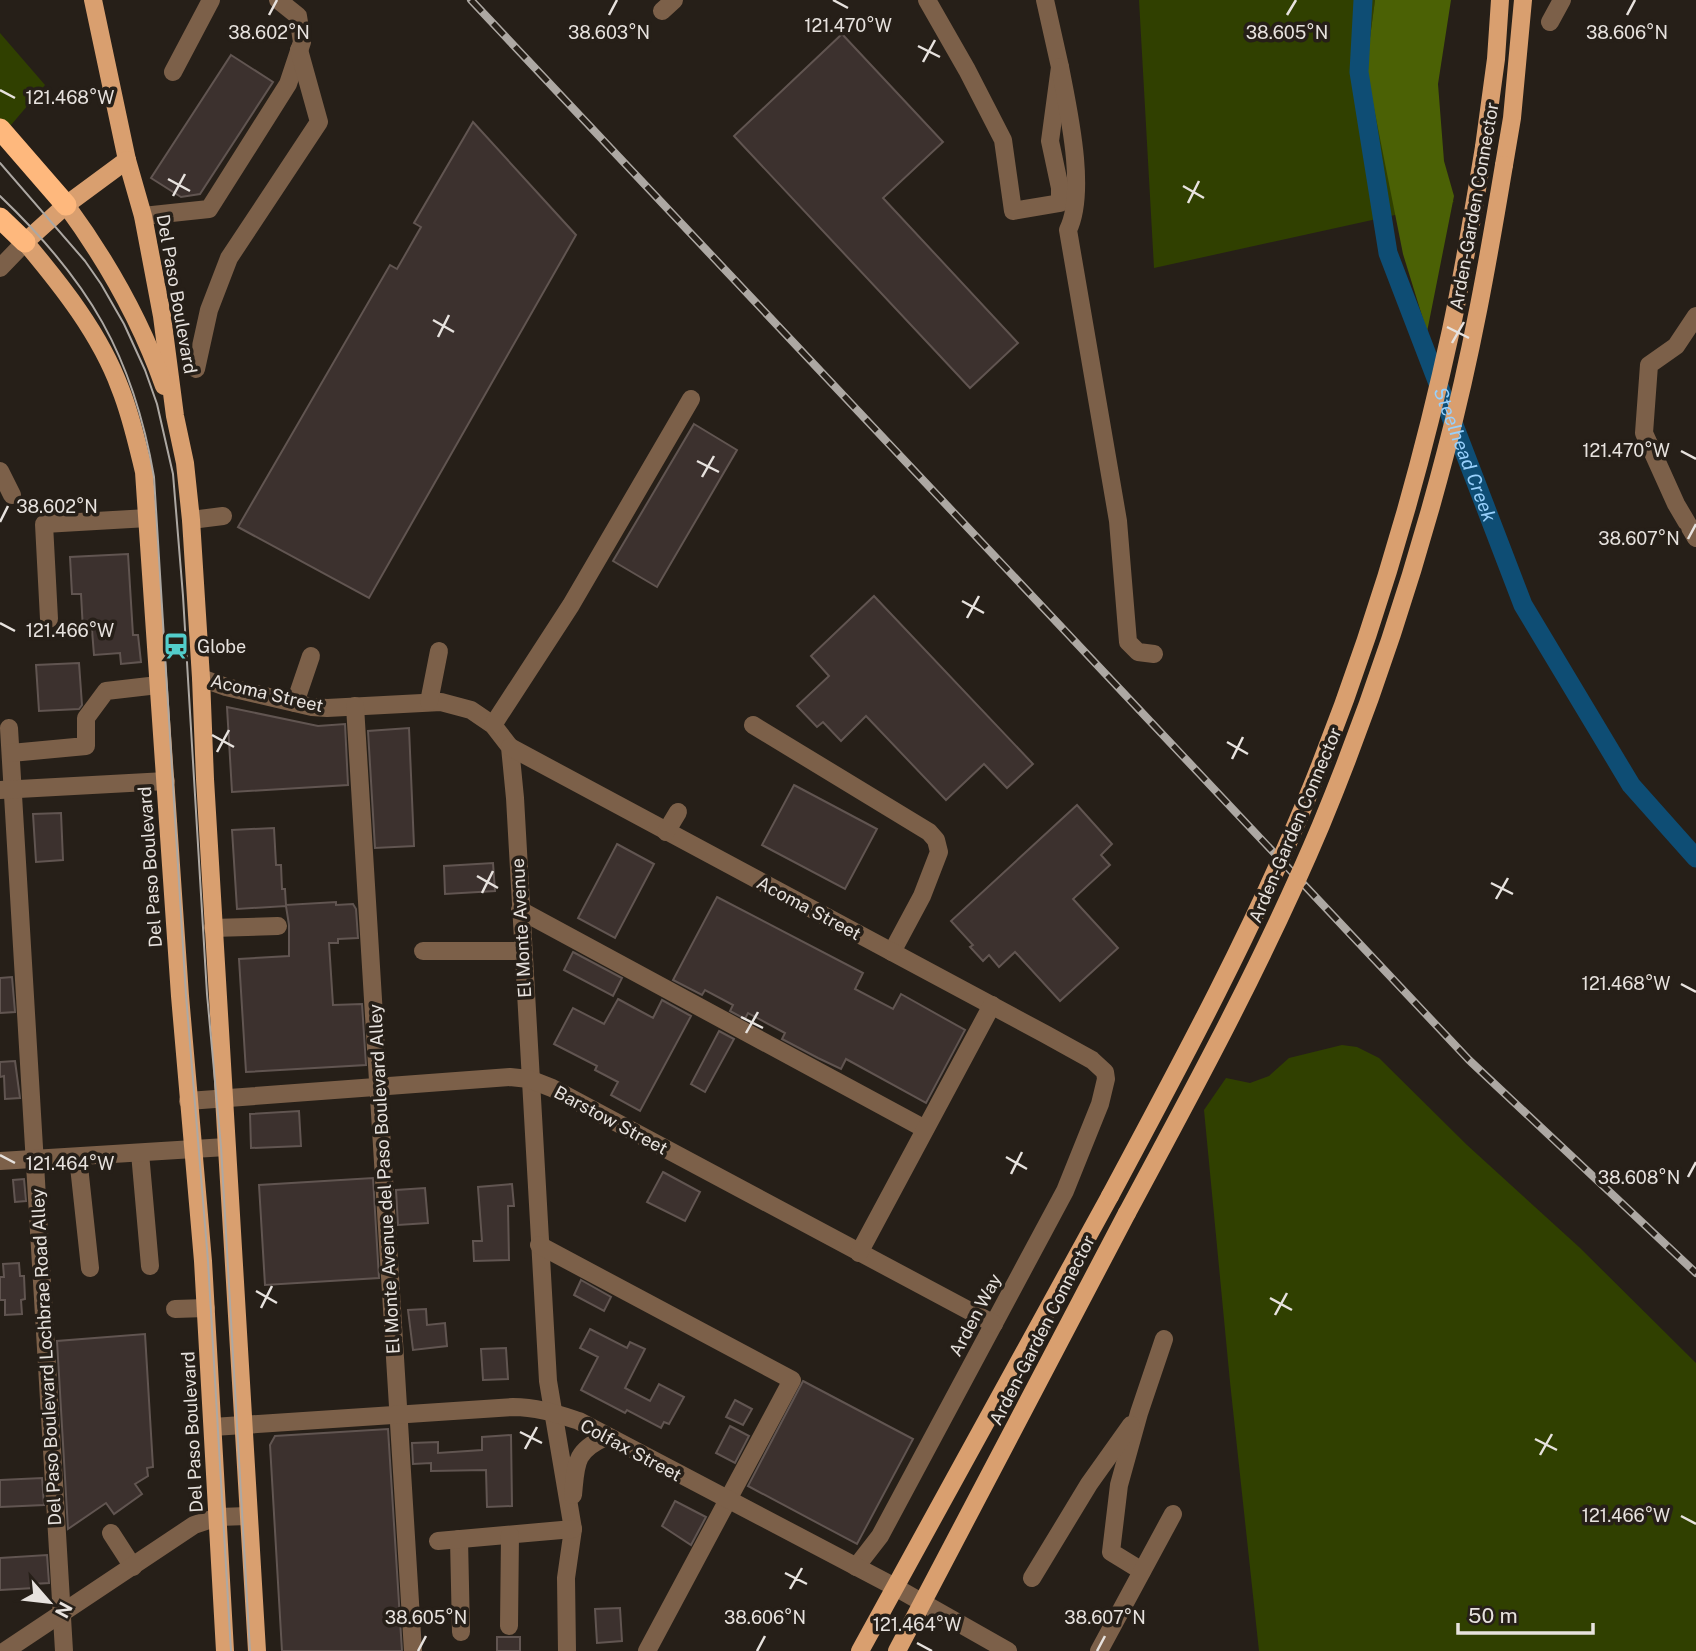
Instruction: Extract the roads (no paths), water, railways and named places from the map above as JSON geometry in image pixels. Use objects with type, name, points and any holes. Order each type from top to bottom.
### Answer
[{"type":"highway","points":[[0,129],[66,205]]},
{"type":"highway","points":[[0,218],[25,242]]},
{"type":"main road","name":"Del Paso Boulevard","points":[[93,0],[127,160],[143,216],[162,316],[191,520],[257,1651]]},
{"type":"main road","name":"Arden-Garden Connector","points":[[895,1587],[1110,1196],[1218,992],[1305,803],[1354,674],[1402,526],[1433,411],[1465,262],[1484,147],[1496,59],[1500,0]]},
{"type":"main road","name":"Arden-Garden Connector","points":[[923,1602],[1270,937],[1321,825],[1360,726],[1398,615],[1447,450],[1474,330],[1512,118],[1523,0]]},
{"type":"main road","points":[[25,242],[66,205],[127,160]]},
{"type":"main road","points":[[66,205],[99,252],[142,330],[175,416]]},
{"type":"main road","name":"Del Paso Boulevard","points":[[25,242],[76,308],[100,347],[120,386],[135,431],[144,472],[188,1101],[206,1308],[225,1651]]},
{"type":"main road","points":[[860,1651],[895,1587]]},
{"type":"main road","points":[[897,1651],[923,1602]]},
{"type":"street","points":[[173,72],[211,0]]},
{"type":"street","points":[[143,216],[209,209],[288,84],[302,42],[298,16],[278,0]]},
{"type":"street","points":[[927,0],[968,70],[1003,139],[1013,211],[1060,203],[1060,188],[1050,141],[1060,67]]},
{"type":"street","points":[[1045,0],[1060,67],[1074,155],[1076,197],[1068,230],[1118,521],[1128,642],[1138,652],[1154,654]]},
{"type":"street","points":[[1550,22],[1562,0]]},
{"type":"street","points":[[196,369],[209,310],[229,258],[319,121],[299,50]]},
{"type":"street","points":[[1,265],[25,242]]},
{"type":"street","points":[[1696,316],[1676,346],[1649,365],[1644,433],[1676,504],[1696,538]]},
{"type":"street","points":[[494,725],[571,604],[691,400]]},
{"type":"street","points":[[0,471],[12,495]]},
{"type":"street","points":[[191,520],[223,516]]},
{"type":"street","points":[[50,619],[44,524],[148,517]]},
{"type":"street","points":[[429,702],[439,651]]},
{"type":"street","points":[[295,703],[311,656]]},
{"type":"street","name":"Acoma Street","points":[[201,678],[226,687],[327,708],[429,702],[455,704],[471,710],[494,725]]},
{"type":"street","points":[[11,753],[86,746],[86,718],[106,691],[158,685]]},
{"type":"street","name":"El Monte Avenue del Paso Boulevard Alley","points":[[355,706],[413,1651]]},
{"type":"street","name":"El Monte Avenue","points":[[494,725],[509,747],[515,798],[548,1381],[572,1522]]},
{"type":"street","points":[[753,725],[860,788],[929,832],[936,840],[939,852],[922,895],[892,952]]},
{"type":"street","name":"Del Paso Boulevard Lochbrae Road Alley","points":[[9,728],[11,753],[6,790],[34,1159],[64,1651]]},
{"type":"street","name":"Acoma Street","points":[[509,747],[1081,1053],[1105,1072]]},
{"type":"street","points":[[6,790],[166,781]]},
{"type":"street","points":[[666,832],[678,812]]},
{"type":"street","points":[[520,910],[925,1129]]},
{"type":"street","points":[[213,928],[278,926]]},
{"type":"street","points":[[423,951],[522,951]]},
{"type":"street","points":[[859,1253],[992,1005]]},
{"type":"street","name":"Arden Way","points":[[856,1567],[880,1536],[1076,1167],[1100,1104],[1105,1072]]},
{"type":"street","name":"Barstow Street","points":[[188,1101],[510,1077],[529,1079],[552,1088],[994,1324]]},
{"type":"street","points":[[0,1161],[226,1147]]},
{"type":"street","points":[[140,1153],[150,1266]]},
{"type":"street","points":[[78,1157],[90,1268]]},
{"type":"street","points":[[539,1245],[792,1380],[647,1651]]},
{"type":"street","points":[[175,1309],[206,1308]]},
{"type":"street","points":[[1142,1571],[1111,1552],[1119,1485],[1164,1339]]},
{"type":"street","name":"Colfax Street","points":[[213,1427],[513,1407],[552,1412],[579,1421],[923,1602],[1008,1651]]},
{"type":"street","points":[[1032,1578],[1089,1484],[1139,1413]]},
{"type":"street","name":"El Monte Avenue","points":[[567,1651],[566,1578],[577,1460],[588,1447],[606,1437]]},
{"type":"street","points":[[1099,1651],[1173,1514]]},
{"type":"street","points":[[5,1651],[194,1525],[218,1517],[248,1516]]},
{"type":"street","points":[[438,1541],[510,1535],[572,1522]]},
{"type":"street","points":[[111,1533],[133,1567]]},
{"type":"street","points":[[509,1626],[510,1535]]},
{"type":"street","points":[[459,1539],[461,1632]]},
{"type":"waterway","name":"Steelhead Creek","points":[[1363,0],[1359,72],[1388,253],[1523,605],[1631,785],[1696,858]]},
{"type":"tram line","points":[[0,163],[85,261],[124,324],[157,404],[173,474],[207,994],[221,1147],[250,1651]]},
{"type":"tram line","points":[[0,196],[59,259],[102,323],[120,357],[134,394],[154,477],[186,995],[208,1261],[231,1651]]},
{"type":"railway","points":[[471,0],[1469,1060],[1696,1273]]},
{"type":"place","name":"Globe","points":[[176,646]]}]
